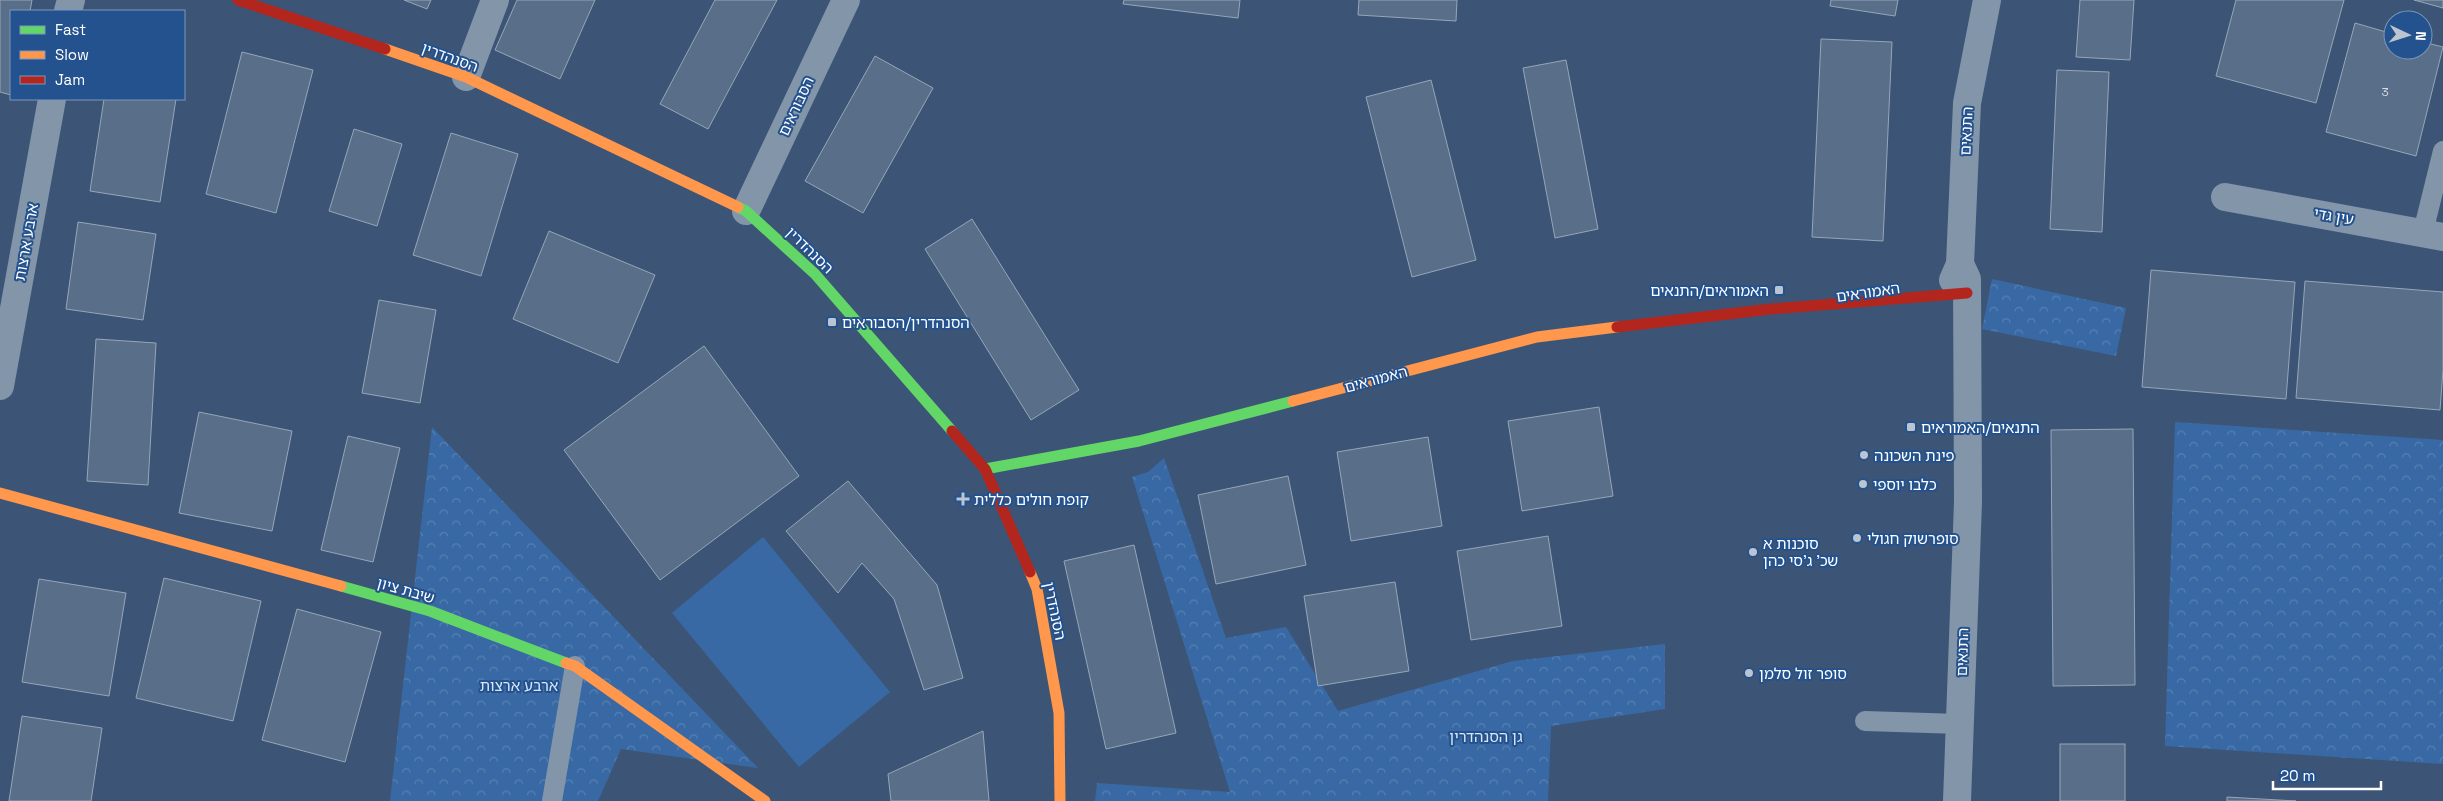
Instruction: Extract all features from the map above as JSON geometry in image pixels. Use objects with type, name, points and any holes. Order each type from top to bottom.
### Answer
[{"type":"street","name":"הסנהדרין","points":[[238,0],[466,77],[746,211],[815,274],[985,470],[1037,589],[1059,713],[1060,801]]},
{"type":"street","points":[[466,77],[495,0]]},
{"type":"street","name":"הסבוראים","points":[[746,211],[846,0]]},
{"type":"street","name":"התנאים","points":[[1957,801],[1968,502],[1960,282],[1967,103],[1988,0]]},
{"type":"street","name":"ארבע ארצות","points":[[0,386],[52,100]]},
{"type":"street","name":"עין גדי","points":[[2224,196],[2433,234]]},
{"type":"street","name":"האמוראים","points":[[985,470],[1139,441],[1537,337],[1771,309],[1825,298],[1960,282]]},
{"type":"street","name":"שיבת ציון","points":[[0,493],[430,612],[575,666],[765,801]]},
{"type":"lane","points":[[2433,234],[2443,151]]},
{"type":"lane","points":[[552,801],[575,666]]},
{"type":"lane","points":[[1865,720],[1960,724]]},
{"type":"green space","points":[[1992,279],[2126,308],[2116,356],[1982,329]]},
{"type":"green space","points":[[2175,422],[2443,440],[2443,764],[2165,746]]},
{"type":"green space","name":"ארבע ארצות","points":[[432,427],[758,768],[621,749],[598,801],[390,801]]},
{"type":"green space","name":"גן הסנהדרין","points":[[1164,458],[1226,638],[1286,627],[1338,711],[1513,661],[1665,644],[1665,709],[1551,726],[1548,801],[1095,801],[1097,783],[1230,792],[1132,477],[1148,472]]},
{"type":"green space","points":[[763,537],[890,692],[799,767],[672,613]]},
{"type":"building","points":[[0,0],[32,0],[30,10],[10,10],[10,95],[0,92]]},
{"type":"building","points":[[404,0],[431,0],[427,9]]},
{"type":"building","points":[[517,0],[595,0],[560,79],[495,50]]},
{"type":"building","points":[[715,0],[777,0],[708,129],[660,104]]},
{"type":"building","points":[[1124,0],[1240,0],[1238,18],[1123,4]]},
{"type":"building","points":[[1359,0],[1457,0],[1456,21],[1358,15]]},
{"type":"building","points":[[1831,0],[1898,0],[1895,16],[1830,6]]},
{"type":"building","points":[[2080,0],[2134,0],[2130,60],[2076,57]]},
{"type":"building","points":[[2236,0],[2344,0],[2316,103],[2216,76]]},
{"type":"building","points":[[2414,0],[2443,0],[2443,8]]},
{"type":"building","points":[[2355,23],[2383,31],[2383,60],[2433,60],[2433,44],[2443,47],[2416,156],[2326,132]]},
{"type":"building","points":[[1821,39],[1892,42],[1883,241],[1812,237]]},
{"type":"building","points":[[242,52],[313,70],[276,213],[206,194]]},
{"type":"building","points":[[875,56],[933,88],[863,213],[805,181]]},
{"type":"building","points":[[1566,60],[1598,229],[1555,238],[1523,68]]},
{"type":"building","points":[[2057,70],[2109,72],[2102,232],[2050,229]]},
{"type":"building","points":[[1431,80],[1476,260],[1412,277],[1366,97]]},
{"type":"building","points":[[104,100],[176,100],[160,202],[90,191]]},
{"type":"building","points":[[354,129],[402,144],[377,226],[329,211]]},
{"type":"building","points":[[451,133],[518,154],[481,276],[413,255]]},
{"type":"building","points":[[972,219],[1079,390],[1031,420],[925,249]]},
{"type":"building","points":[[78,222],[156,234],[143,320],[66,309]]},
{"type":"building","points":[[549,231],[655,275],[618,363],[513,319]]},
{"type":"building","points":[[2151,270],[2295,282],[2286,399],[2142,387]]},
{"type":"building","points":[[2305,281],[2443,292],[2443,370],[2440,410],[2296,398]]},
{"type":"building","points":[[379,300],[436,310],[420,403],[362,393]]},
{"type":"building","points":[[96,339],[156,343],[148,485],[87,481]]},
{"type":"building","points":[[704,346],[799,476],[660,580],[564,450]]},
{"type":"building","points":[[1599,407],[1613,496],[1522,511],[1508,421]]},
{"type":"building","points":[[199,412],[292,431],[272,531],[179,513]]},
{"type":"building","points":[[2133,429],[2135,685],[2053,686],[2051,430]]},
{"type":"building","points":[[348,436],[400,448],[373,562],[321,550]]},
{"type":"building","points":[[1428,437],[1442,526],[1351,541],[1337,452]]},
{"type":"building","points":[[1288,476],[1306,565],[1216,584],[1198,495]]},
{"type":"building","points":[[848,481],[937,585],[963,678],[924,690],[894,599],[862,563],[838,593],[786,531]]},
{"type":"building","points":[[1548,536],[1562,626],[1471,640],[1457,551]]},
{"type":"building","points":[[1134,545],[1176,733],[1106,749],[1064,561]]},
{"type":"building","points":[[164,578],[261,601],[233,721],[136,698]]},
{"type":"building","points":[[39,579],[126,593],[109,696],[22,682]]},
{"type":"building","points":[[1395,582],[1409,671],[1318,686],[1304,596]]},
{"type":"building","points":[[297,609],[381,632],[345,762],[262,740]]},
{"type":"building","points":[[22,716],[102,728],[91,801],[9,801]]},
{"type":"building","points":[[983,731],[989,801],[891,801],[888,774]]},
{"type":"building","points":[[2060,744],[2125,744],[2125,801],[2060,801]]},
{"type":"building","points":[[2227,797],[2296,801],[2227,801]]},
{"type":"traffic: fast","points":[[738,207],[746,211],[815,274],[952,431]]},
{"type":"traffic: fast","points":[[985,469],[1139,441],[1293,401]]},
{"type":"traffic: fast","points":[[341,586],[430,611],[566,663]]},
{"type":"traffic: slow","points":[[385,49],[466,77],[738,207]]},
{"type":"traffic: slow","points":[[1293,401],[1537,337],[1617,327]]},
{"type":"traffic: slow","points":[[0,493],[341,586]]},
{"type":"traffic: slow","points":[[1030,572],[1037,589],[1059,713],[1060,801]]},
{"type":"traffic: slow","points":[[566,663],[575,666],[765,801]]},
{"type":"traffic: jam","points":[[238,0],[385,49]]},
{"type":"traffic: jam","points":[[1617,327],[1771,309],[1967,293]]},
{"type":"traffic: jam","points":[[952,431],[985,469],[1030,572]]},
{"type":"place","name":"האמוראים/התנאים","points":[[1779,290]]},
{"type":"place","name":"הסנהדרין/הסבוראים","points":[[832,322]]},
{"type":"place","name":"התנאים/האמוראים","points":[[1911,427]]},
{"type":"place","name":"פינת השכונה","points":[[1864,455]]},
{"type":"place","name":"כלבו יוספי","points":[[1863,484]]},
{"type":"place","name":"קופת חולים כללית","points":[[963,499]]},
{"type":"place","name":"סופרשוק חגולי","points":[[1857,538]]},
{"type":"place","name":"סוכנות א שכ' ג'סי כהן","points":[[1753,552]]},
{"type":"place","name":"סופר זול סלמן","points":[[1749,673]]}]
